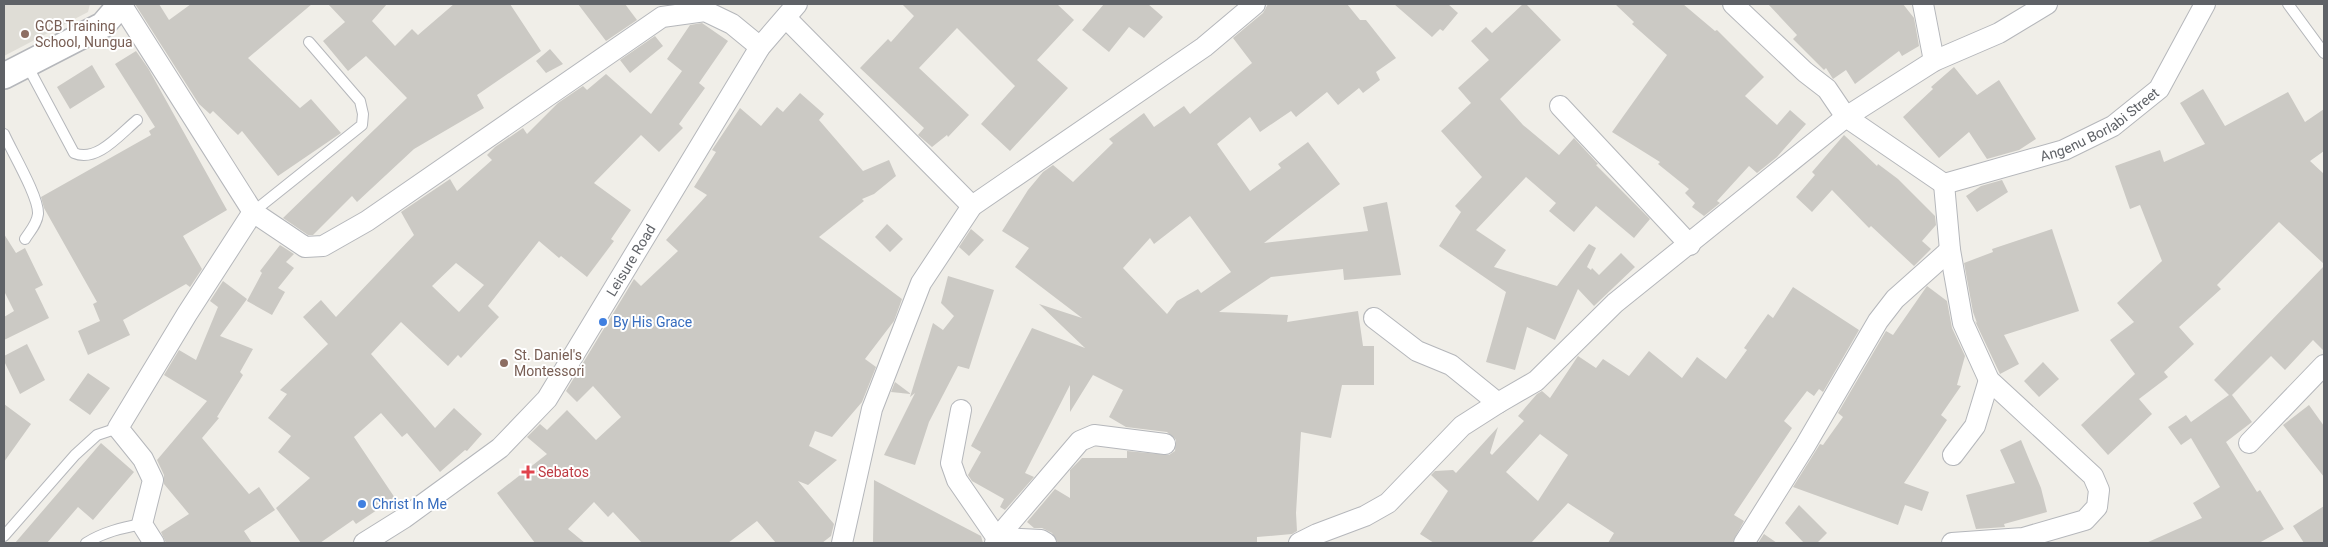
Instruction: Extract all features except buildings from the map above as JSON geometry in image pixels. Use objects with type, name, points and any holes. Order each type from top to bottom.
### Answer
[{"type":"street","points":[[4,76],[103,25],[121,4],[253,212],[305,247],[323,246],[367,221],[662,17],[704,11],[732,24],[760,48]]},
{"type":"street","points":[[842,543],[872,409],[921,284],[972,206],[1204,47],[1255,4]]},
{"type":"street","points":[[1733,4],[1788,57],[1827,89],[1846,117],[1944,184],[1950,250],[1963,324],[1990,380],[2093,476],[2098,490],[2097,507],[2084,520],[2023,541],[1952,543]]},
{"type":"street","points":[[1923,4],[1934,61]]},
{"type":"street","points":[[1299,543],[1317,534],[1365,516],[1388,503],[1462,426],[1536,381],[1615,303],[1690,245],[1846,117],[1934,61],[1999,33],[2047,4]]},
{"type":"street","name":"Angenu Borlabi Street","points":[[1944,184],[2064,150],[2113,126],[2159,90],[2205,4]]},
{"type":"street","points":[[792,11],[972,206]]},
{"type":"street","name":"Leisure Road","points":[[364,543],[404,518],[500,448],[547,399],[760,48],[792,11]]},
{"type":"street","points":[[1560,106],[1690,245]]},
{"type":"street","points":[[154,543],[142,524],[153,480],[143,459],[118,428],[187,314],[253,212]]},
{"type":"street","points":[[1744,543],[1805,446],[1878,321],[1895,299],[1950,250]]},
{"type":"street","points":[[1374,318],[1416,351],[1451,365],[1498,403]]},
{"type":"street","points":[[2249,443],[2324,366]]},
{"type":"street","points":[[1953,455],[1975,426],[1990,380]]},
{"type":"street","points":[[961,410],[951,463],[956,480],[996,541]]},
{"type":"street","points":[[996,541],[1080,441],[1094,436],[1165,444]]},
{"type":"street","points":[[996,541],[1040,540],[1046,543]]},
{"type":"lane","points":[[2288,4],[2324,53]]},
{"type":"lane","points":[[253,212],[362,125],[363,114],[360,101],[308,42]]},
{"type":"lane","points":[[27,64],[74,153],[82,156],[97,153],[137,120]]},
{"type":"lane","points":[[4,134],[36,202],[38,214],[35,224],[26,239]]},
{"type":"lane","points":[[4,536],[75,455],[97,435],[118,428]]},
{"type":"lane","points":[[86,543],[101,534],[142,524]]},
{"type":"shaded area","name":"GCB Training School, Nungua","points":[[4,4],[90,4],[88,12],[4,56]]},
{"type":"place","name":"GCB Training School, Nungua","points":[[25,34]]},
{"type":"place","name":"By His Grace","points":[[603,322]]},
{"type":"place","name":"St. Daniel's Montessori","points":[[504,363]]},
{"type":"place","name":"Sebatos","points":[[528,472]]},
{"type":"place","name":"Christ In Me","points":[[362,504]]}]
